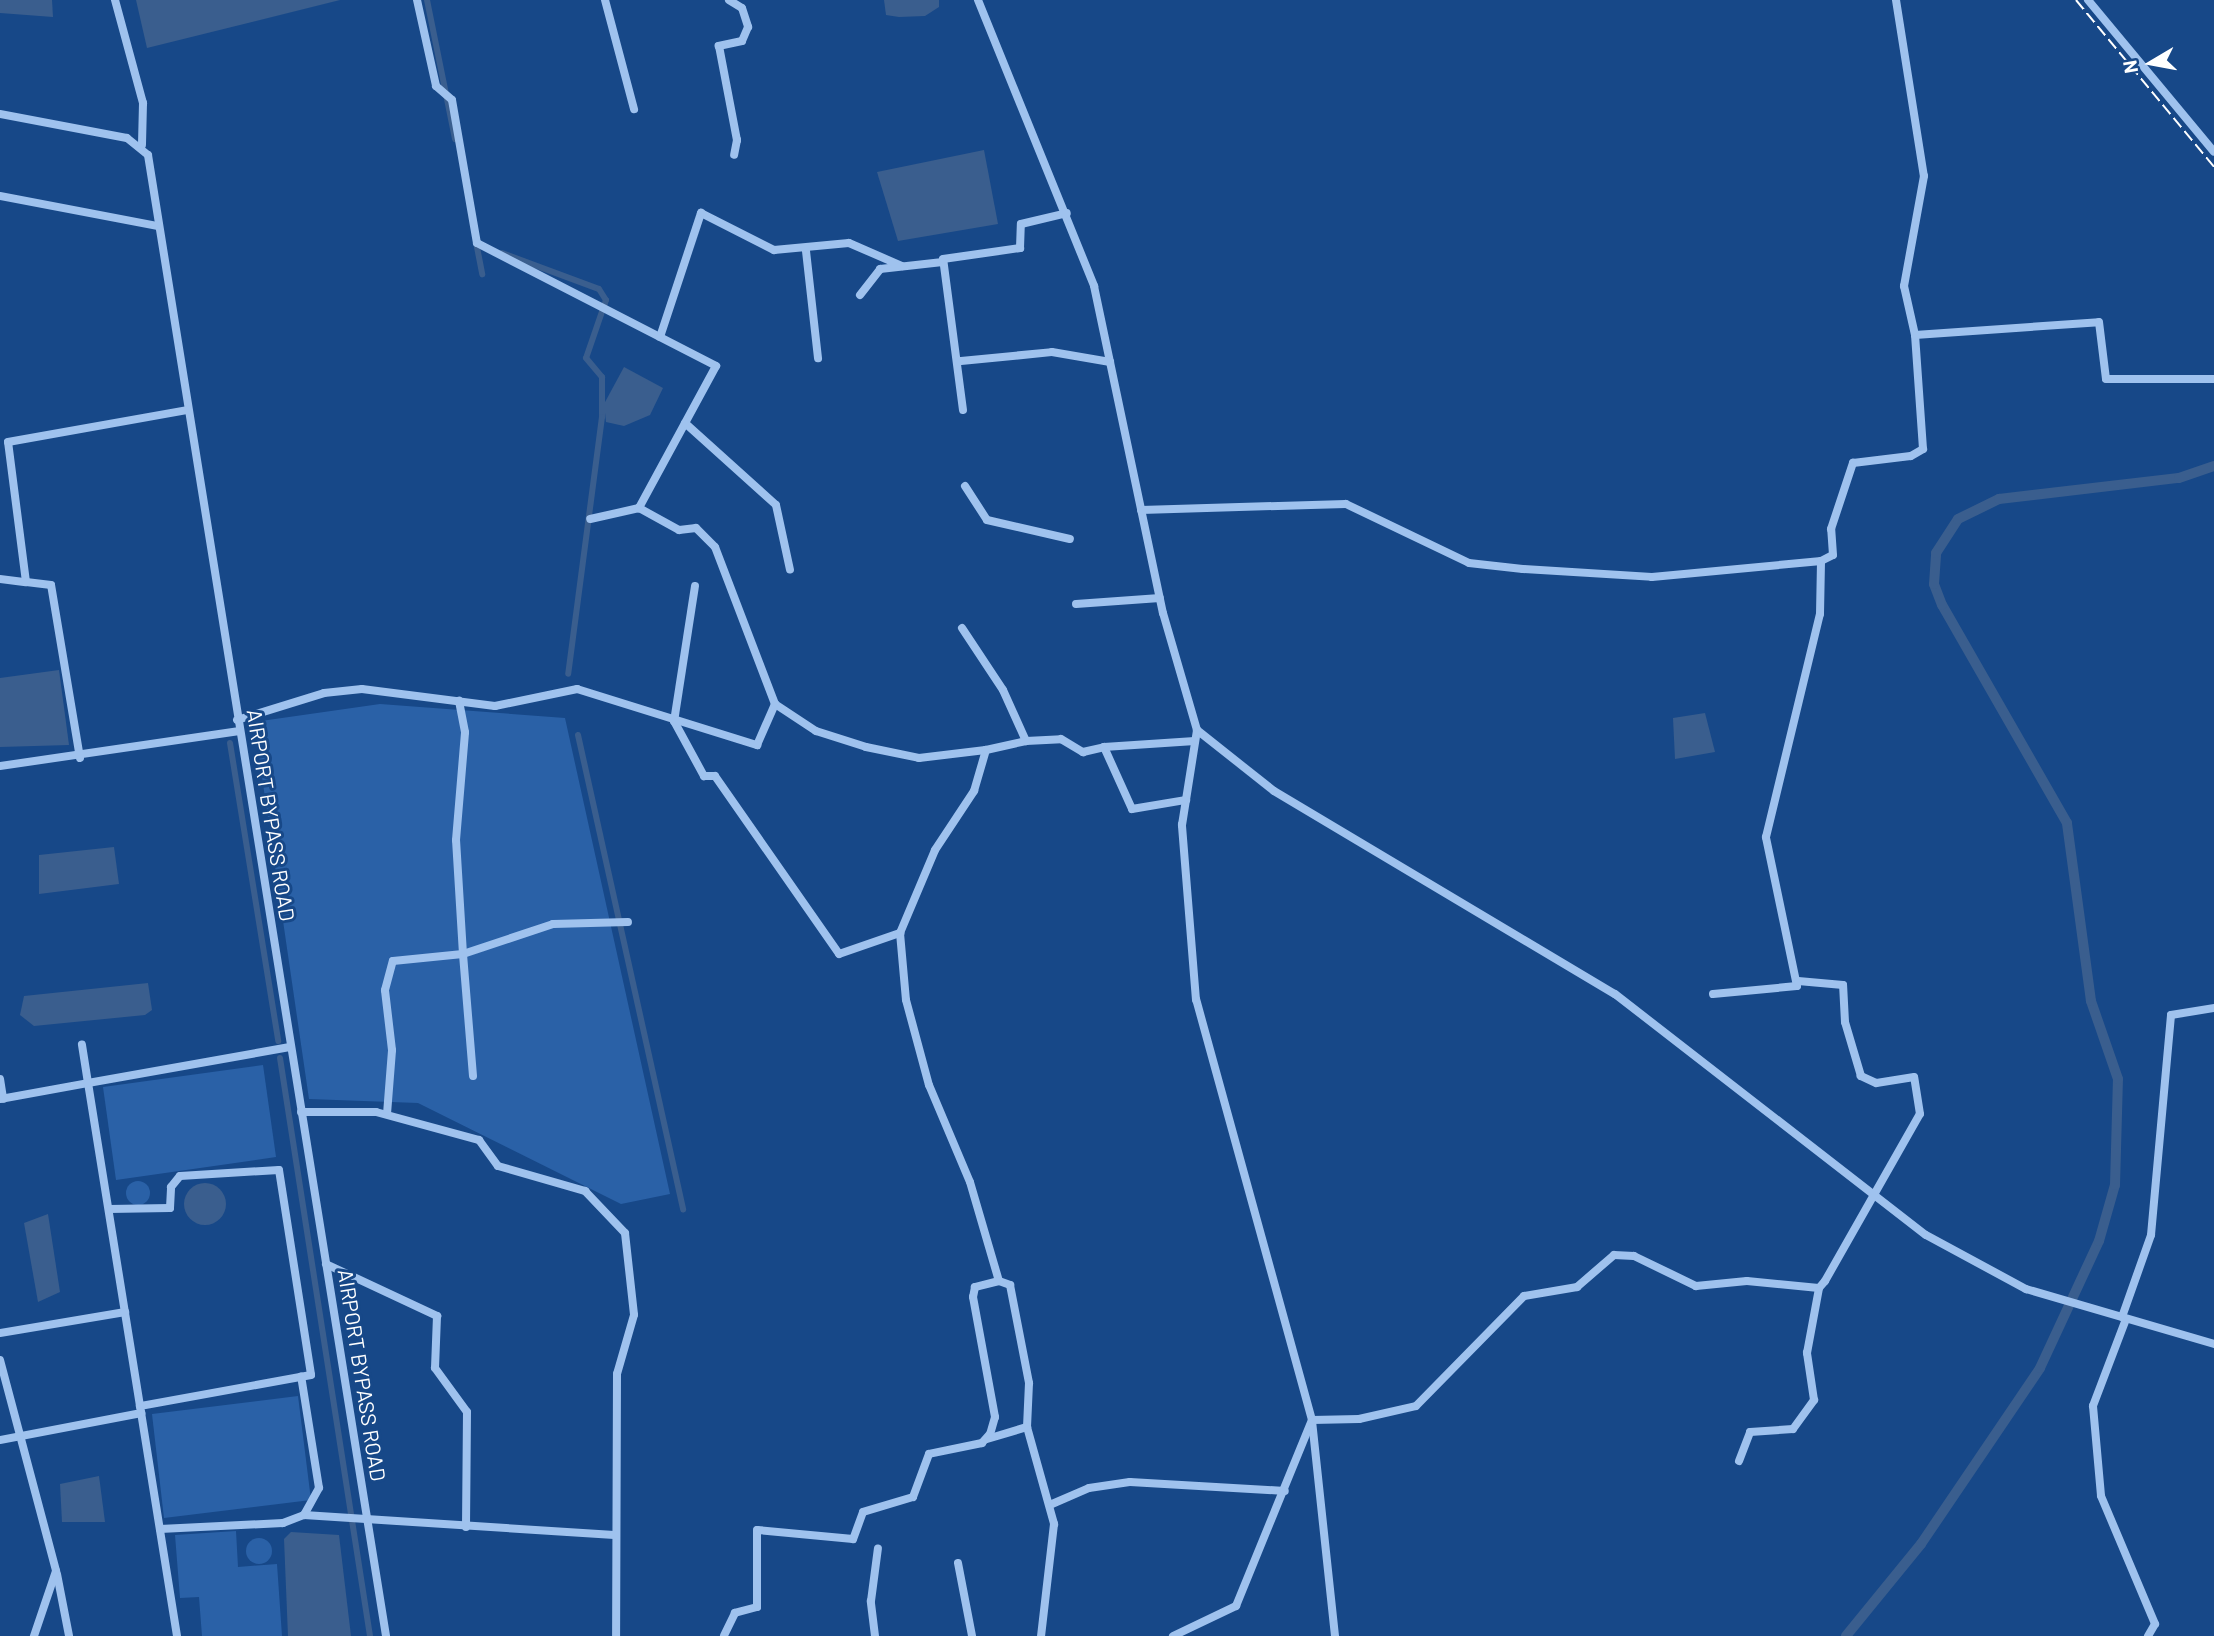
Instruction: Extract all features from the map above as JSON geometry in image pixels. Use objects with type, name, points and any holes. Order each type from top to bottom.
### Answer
[{"type":"street","name":"AIRPORT BYPASS ROAD","points":[[115,0],[143,103],[142,145],[159,226],[165,283],[188,410],[386,1636]]},
{"type":"street","points":[[417,0],[436,86],[452,100],[477,243],[716,366],[639,508]]},
{"type":"street","points":[[605,0],[634,109]]},
{"type":"street","points":[[729,0],[743,8],[748,27],[742,41],[719,46],[737,140],[734,155]]},
{"type":"street","points":[[978,0],[1067,213],[1094,286],[1160,598],[1197,730],[1186,800],[1185,917],[1201,1028],[1243,1159],[1312,1420],[1335,1636]]},
{"type":"street","points":[[1141,510],[1346,504],[1469,563],[1523,569],[1652,577],[1821,561],[1833,555],[1831,529],[1853,463],[1911,456],[1923,449],[1915,335],[1903,286],[1924,176],[1896,0]]},
{"type":"street","points":[[2088,0],[2214,152]]},
{"type":"street","points":[[0,114],[142,145]]},
{"type":"street","points":[[0,196],[159,226]]},
{"type":"street","points":[[660,337],[701,213],[774,250],[806,251],[849,243],[902,267]]},
{"type":"street","points":[[860,295],[880,269],[943,262],[1020,248],[1021,224],[1067,213]]},
{"type":"street","points":[[806,251],[818,358]]},
{"type":"street","points":[[943,262],[961,360],[963,410]]},
{"type":"street","points":[[1915,335],[2099,323],[2106,379],[2214,379]]},
{"type":"street","points":[[961,360],[1052,352],[1110,362]]},
{"type":"street","points":[[26,582],[4,442],[188,410]]},
{"type":"street","points":[[685,423],[776,505],[790,570]]},
{"type":"street","points":[[965,486],[987,520],[1070,539]]},
{"type":"street","points":[[590,519],[639,508],[672,528],[696,528],[715,547],[775,704],[816,731],[866,747],[919,758],[986,750],[1026,741],[1061,739],[1083,752],[1104,747],[1195,741]]},
{"type":"street","points":[[1798,981],[1766,836],[1820,614],[1821,561]]},
{"type":"street","points":[[0,579],[51,585],[80,758]]},
{"type":"street","points":[[695,586],[674,721],[704,776],[715,776],[839,954],[900,933]]},
{"type":"street","points":[[1076,604],[1160,598]]},
{"type":"street","points":[[962,628],[1003,690],[1026,741]]},
{"type":"street","points":[[237,720],[324,693],[362,690],[512,705],[577,689],[757,745],[775,704]]},
{"type":"street","points":[[459,701],[465,732],[456,840],[473,1076]]},
{"type":"street","points":[[1197,730],[1274,792],[1615,994],[1926,1235],[2026,1289],[2214,1344]]},
{"type":"street","points":[[0,766],[80,758],[239,731]]},
{"type":"street","points":[[1104,747],[1132,809],[1186,800]]},
{"type":"street","points":[[986,750],[974,791],[936,850],[900,933],[906,1000],[926,1074],[970,1182],[999,1281]]},
{"type":"street","points":[[387,1114],[391,1050],[385,990],[393,961],[463,954],[553,924],[628,922]]},
{"type":"street","points":[[1713,994],[1798,981],[1843,985],[1845,1022],[1861,1076],[1876,1083],[1916,1080],[1919,1121],[1872,1192],[1819,1288],[1807,1353],[1814,1400],[1793,1429],[1750,1432],[1739,1461]]},
{"type":"street","points":[[2149,1636],[2155,1624],[2101,1496],[2094,1419],[2151,1235],[2171,1015],[2214,1008]]},
{"type":"street","points":[[82,1044],[177,1636]]},
{"type":"street","points":[[0,1079],[2,1099],[290,1047]]},
{"type":"street","points":[[301,1112],[387,1114],[479,1140],[498,1166],[585,1191],[625,1233],[634,1315],[617,1374],[614,1535],[616,1636]]},
{"type":"street","points":[[0,1440],[311,1374],[279,1170],[180,1177],[171,1186],[170,1208],[108,1209]]},
{"type":"street","points":[[1312,1420],[1359,1419],[1416,1406],[1524,1296],[1577,1287],[1614,1255],[1634,1256],[1696,1286],[1747,1281],[1819,1288]]},
{"type":"street","points":[[326,1264],[437,1316],[435,1367],[467,1412],[466,1527]]},
{"type":"street","points":[[985,1441],[995,1417],[973,1297],[980,1284],[999,1281],[1010,1285],[1022,1340],[1027,1427],[1052,1504],[1041,1636]]},
{"type":"street","points":[[0,1333],[125,1312]]},
{"type":"street","points":[[0,1360],[56,1571],[69,1636]]},
{"type":"street","points":[[301,1376],[319,1488],[304,1515]]},
{"type":"street","points":[[1173,1636],[1236,1606],[1312,1420]]},
{"type":"street","points":[[724,1636],[735,1613],[757,1607],[757,1530],[853,1539],[863,1512],[913,1497],[929,1454],[985,1441],[1027,1427]]},
{"type":"street","points":[[1052,1504],[1089,1488],[1130,1482],[1285,1491]]},
{"type":"street","points":[[160,1529],[283,1523],[304,1515],[368,1522],[614,1535]]},
{"type":"street","points":[[875,1636],[871,1601],[878,1548]]},
{"type":"street","points":[[958,1563],[972,1636]]},
{"type":"street","points":[[34,1636],[56,1571]]},
{"type":"street","points":[[1194,1626],[1196,1636]]},
{"type":"shaded area","points":[[0,0],[52,0],[53,17],[0,13]]},
{"type":"shaded area","points":[[136,0],[340,0],[147,48]]},
{"type":"shaded area","points":[[884,0],[939,0],[939,7],[925,16],[899,17],[886,15]]},
{"type":"shaded area","points":[[984,150],[998,224],[898,241],[877,172]]},
{"type":"shaded area","points":[[624,367],[663,388],[650,415],[624,426],[606,422],[604,404]]},
{"type":"shaded area","points":[[59,670],[69,745],[0,747],[0,678]]},
{"type":"shaded area","points":[[380,704],[565,718],[670,1194],[621,1204],[418,1103],[309,1099],[254,722]]},
{"type":"shaded area","points":[[1705,713],[1715,752],[1675,759],[1673,718]]},
{"type":"shaded area","points":[[114,847],[119,884],[39,894],[39,855]]},
{"type":"shaded area","points":[[148,983],[152,1010],[145,1015],[34,1026],[20,1015],[24,996]]},
{"type":"shaded area","points":[[263,1065],[276,1157],[116,1180],[103,1087]]},
{"type":"shaded area","points":[[138,1181],[149,1188],[150,1193],[143,1204],[138,1205],[127,1198],[126,1193],[133,1182]]},
{"type":"shaded area","points":[[205,1183],[220,1189],[226,1204],[220,1219],[205,1225],[190,1219],[184,1204],[190,1189]]},
{"type":"shaded area","points":[[48,1214],[60,1292],[38,1302],[24,1223]]},
{"type":"shaded area","points":[[298,1396],[311,1500],[164,1518],[152,1414]]},
{"type":"shaded area","points":[[99,1476],[105,1522],[62,1522],[60,1484]]},
{"type":"shaded area","points":[[236,1531],[238,1567],[277,1564],[282,1636],[202,1636],[199,1597],[180,1598],[175,1535]]},
{"type":"shaded area","points":[[291,1532],[339,1535],[351,1636],[288,1636],[284,1539]]},
{"type":"shaded area","points":[[259,1538],[268,1542],[272,1551],[268,1560],[259,1564],[250,1560],[246,1551],[250,1542]]},
{"type":"waterway","points":[[427,0],[455,139]]},
{"type":"waterway","points":[[476,242],[482,274]]},
{"type":"waterway","points":[[502,253],[599,289],[606,300],[586,358],[602,377],[602,417],[568,674]]},
{"type":"waterway","points":[[1846,1636],[1921,1544],[2040,1368],[2099,1241],[2115,1185],[2118,1079],[2091,1001],[2067,823],[1942,605],[1934,584],[1936,553],[1958,519],[1999,499],[2179,478],[2214,466]]},
{"type":"waterway","points":[[578,735],[683,1210]]},
{"type":"waterway","points":[[230,743],[278,1041]]},
{"type":"waterway","points":[[280,1058],[370,1636]]},
{"type":"railway","points":[[2076,0],[2214,167]]}]
